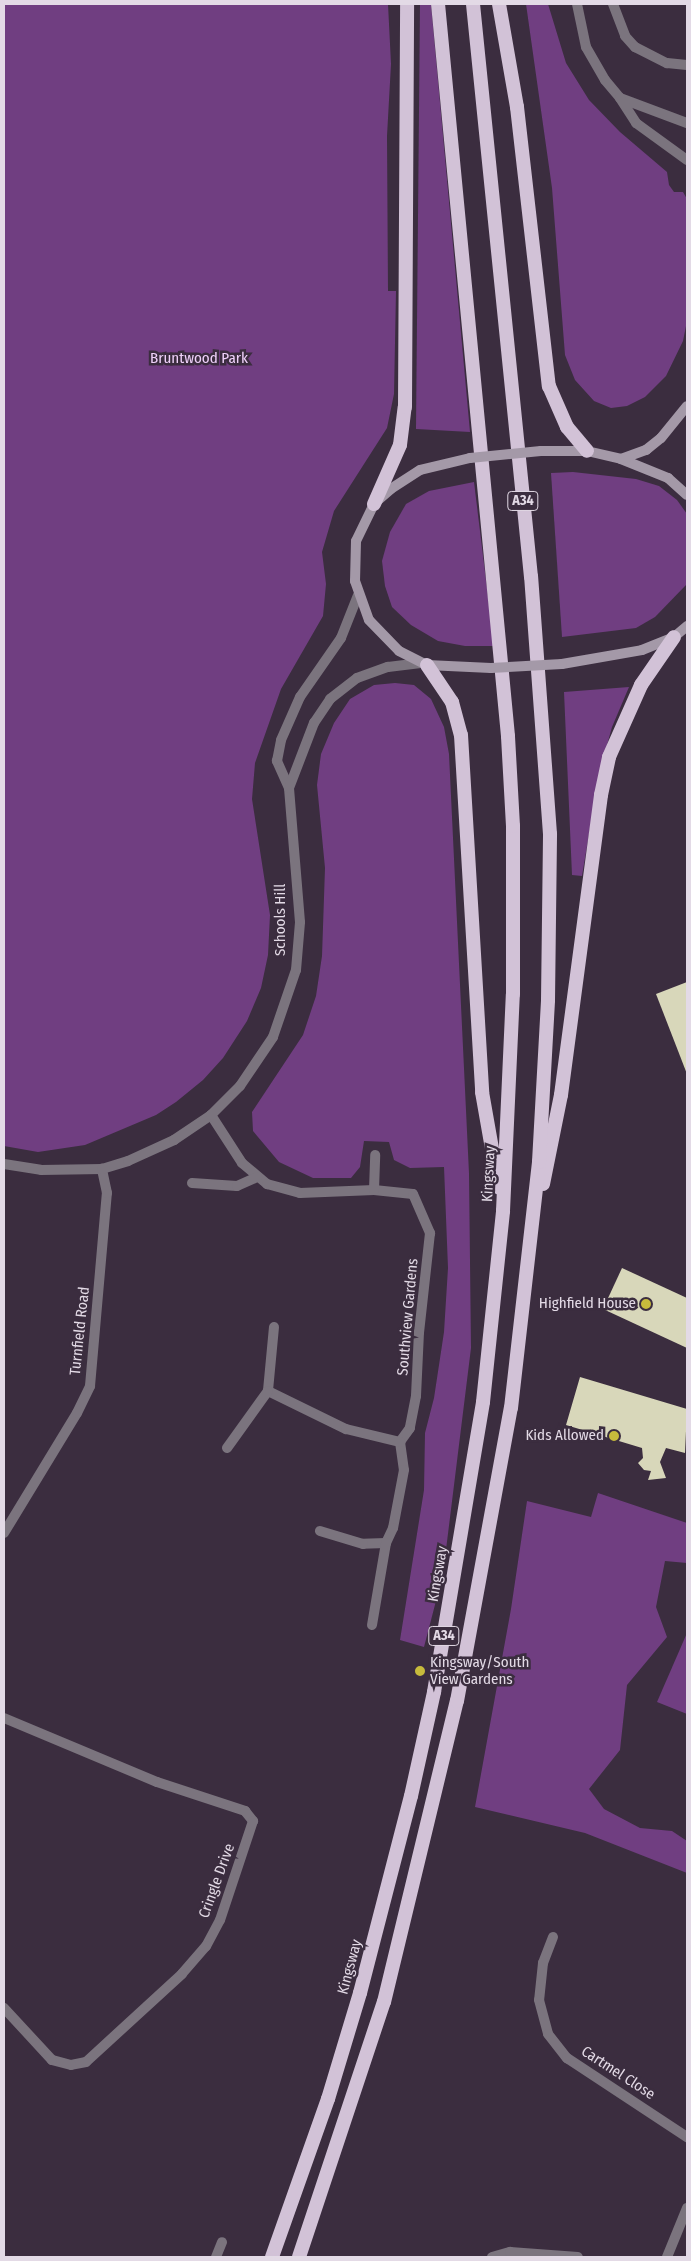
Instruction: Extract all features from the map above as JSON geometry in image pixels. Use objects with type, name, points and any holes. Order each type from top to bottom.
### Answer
[{"type":"highway","points":[[374,504],[400,445],[405,407],[407,4]]},
{"type":"highway","name":"Kingsway","points":[[272,2257],[328,2099],[360,1993],[411,1796],[434,1692],[483,1402],[503,1211],[513,994],[513,826],[508,736],[438,4]]},
{"type":"highway","name":"A34","points":[[299,2257],[384,2002],[458,1701],[511,1408],[534,1219],[548,1000],[550,834],[531,577],[474,4]]},
{"type":"highway","points":[[499,4],[517,107],[549,386],[567,426],[587,451]]},
{"type":"highway","points":[[534,1219],[549,1164],[561,1095],[601,795],[609,757],[641,685],[674,637]]},
{"type":"highway","points":[[424,664],[452,702],[461,735],[482,1092],[503,1211]]},
{"type":"main road","points":[[621,459],[646,450],[661,438],[687,406]]},
{"type":"main road","points":[[687,495],[668,478],[621,459],[587,451],[541,451],[470,458],[420,470],[391,489],[374,504],[356,541],[353,567],[358,596],[377,631],[399,651],[424,664],[491,668],[562,664],[618,656],[674,637],[687,626]]},
{"type":"street","points":[[577,4],[586,47],[605,80],[636,122],[687,160]]},
{"type":"street","points":[[613,4],[625,36],[635,47],[668,63],[687,65]]},
{"type":"street","points":[[620,98],[644,104],[687,122]]},
{"type":"street","name":"Schools Hill","points":[[4,1164],[41,1170],[102,1169],[157,1150],[211,1115],[252,1072],[273,1037],[292,987],[300,922],[289,788],[277,760],[281,740],[300,697],[341,638],[358,596]]},
{"type":"street","name":"Schools Hill","points":[[289,788],[314,723],[338,691],[370,672],[424,664]]},
{"type":"street","points":[[211,1115],[242,1163],[257,1177],[280,1189],[300,1193],[374,1190],[375,1155]]},
{"type":"street","name":"Turnfield Road","points":[[4,1533],[78,1413],[90,1386],[107,1202],[102,1169]]},
{"type":"street","points":[[192,1183],[237,1186],[257,1177]]},
{"type":"street","name":"Southview Gardens","points":[[374,1190],[413,1194],[430,1233],[419,1332],[416,1396],[410,1428],[400,1442]]},
{"type":"street","points":[[227,1448],[268,1391],[274,1327]]},
{"type":"street","points":[[268,1391],[346,1430],[400,1442],[404,1470],[393,1528],[386,1543],[372,1625]]},
{"type":"street","points":[[320,1531],[363,1544],[386,1543]]},
{"type":"street","name":"Cringle Drive","points":[[4,1718],[157,1782],[245,1811],[253,1821],[220,1920],[206,1946],[182,1974],[86,2062],[71,2065],[52,2060],[4,2008]]},
{"type":"street","name":"Cartmel Close","points":[[553,1937],[543,1963],[539,2000],[548,2034],[567,2058],[687,2137]]},
{"type":"street","points":[[667,2257],[687,2208]]},
{"type":"street","points":[[216,2257],[222,2242]]},
{"type":"street","points":[[492,2257],[510,2252],[578,2257]]},
{"type":"green space","name":"Bruntwood Park","points":[[4,4],[388,4],[391,64],[387,136],[388,291],[396,291],[394,394],[387,428],[334,511],[322,552],[326,584],[323,616],[281,689],[255,763],[252,799],[270,915],[268,955],[261,988],[247,1021],[223,1058],[203,1080],[176,1102],[156,1115],[85,1145],[38,1152],[4,1146]]},
{"type":"green space","points":[[420,4],[431,4],[470,432],[416,429]]},
{"type":"green space","points":[[526,4],[548,4],[566,63],[589,100],[620,132],[667,172],[669,185],[674,192],[683,192],[687,199],[687,321],[683,341],[666,376],[645,397],[627,406],[611,408],[594,401],[575,380],[565,355],[552,188]]},
{"type":"green space","points":[[573,472],[636,479],[659,486],[677,500],[687,514],[687,584],[655,617],[636,628],[562,637],[551,473]]},
{"type":"green space","points":[[474,482],[494,646],[465,646],[438,641],[411,625],[392,607],[385,586],[382,561],[390,532],[406,504],[429,491]]},
{"type":"green space","points":[[395,683],[414,685],[431,699],[444,727],[449,754],[469,1173],[471,1348],[443,1574],[424,1647],[400,1640],[424,1490],[425,1433],[434,1398],[444,1332],[448,1268],[444,1167],[410,1168],[394,1160],[389,1142],[364,1141],[360,1167],[351,1178],[313,1178],[279,1162],[253,1131],[252,1112],[303,1035],[316,996],[322,956],[325,868],[317,785],[321,754],[334,723],[350,699],[374,685]]},
{"type":"green space","points":[[629,687],[612,727],[599,774],[582,876],[572,875],[564,692]]},
{"type":"green space","points":[[598,1493],[687,1523],[687,1563],[665,1561],[656,1607],[667,1637],[627,1685],[620,1750],[589,1789],[604,1809],[640,1828],[672,1831],[687,1841],[687,1873],[585,1833],[475,1807],[511,1609],[527,1501],[591,1517]]},
{"type":"green space","points":[[687,1633],[687,1714],[657,1702]]},
{"type":"building","points":[[687,982],[687,1074],[656,994]]},
{"type":"building","name":"Highfield House","points":[[622,1268],[687,1298],[687,1348],[603,1309]]},
{"type":"building","points":[[580,1377],[687,1409],[685,1453],[666,1448],[660,1462],[666,1478],[648,1480],[651,1471],[644,1470],[638,1463],[643,1458],[642,1448],[566,1425]]},
{"type":"place","name":"Highfield House","points":[[646,1304]]},
{"type":"place","name":"Kids Allowed","points":[[614,1436]]},
{"type":"place","name":"Kingsway/South View Gardens","points":[[420,1671]]}]
